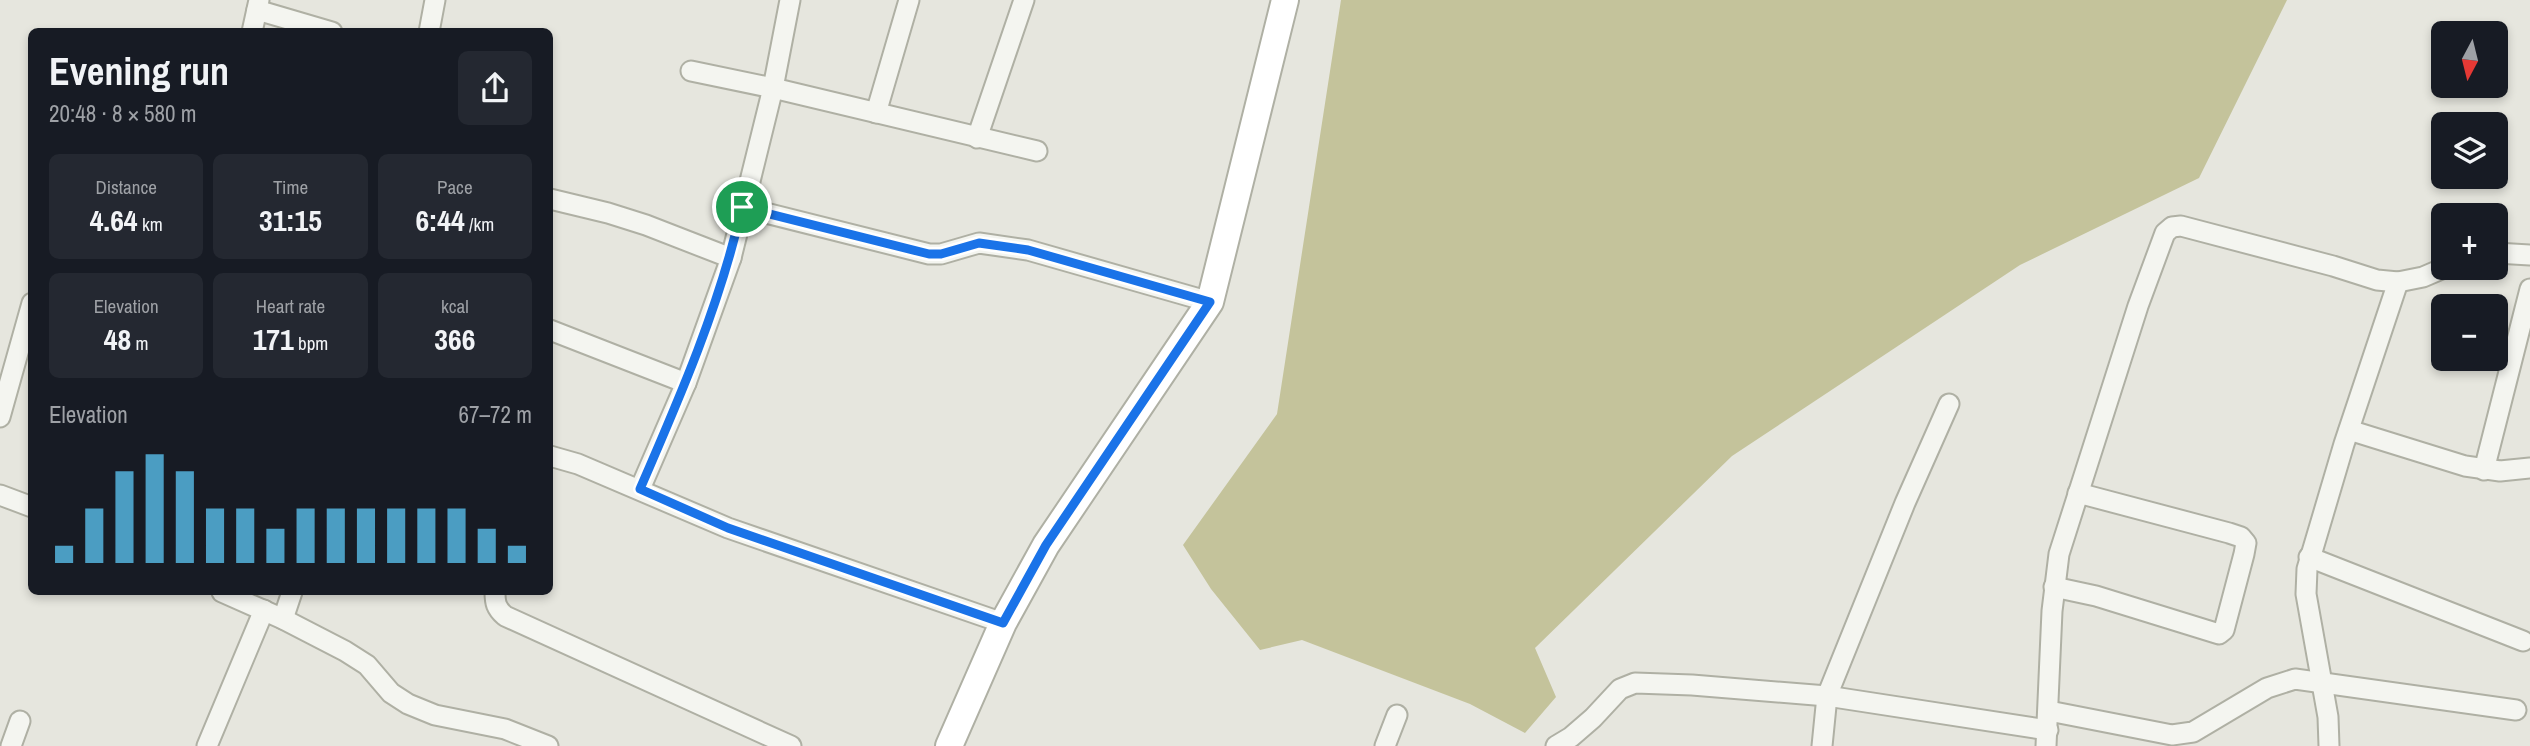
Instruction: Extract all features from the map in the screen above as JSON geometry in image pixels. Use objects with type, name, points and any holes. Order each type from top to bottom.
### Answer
[{"type":"main road","points":[[949,746],[1003,623],[1046,545],[1210,302],[1285,0]]},
{"type":"street","points":[[430,28],[435,0]]},
{"type":"street","points":[[640,489],[686,383],[731,258],[773,88],[790,0]]},
{"type":"street","points":[[876,113],[908,0]]},
{"type":"street","points":[[977,138],[1024,0]]},
{"type":"street","points":[[253,28],[258,5],[321,28]]},
{"type":"street","points":[[691,71],[1037,151]]},
{"type":"street","points":[[553,200],[646,225],[731,258]]},
{"type":"street","points":[[742,207],[929,254],[941,254],[979,243],[1028,250],[1210,302]]},
{"type":"street","points":[[2048,729],[2054,587],[2059,554],[2138,306],[2165,233],[2181,226],[2309,259],[2377,280],[2398,282],[2431,274]]},
{"type":"street","points":[[2508,254],[2530,255]]},
{"type":"street","points":[[2329,746],[2328,717],[2306,594],[2309,557],[2398,282]]},
{"type":"street","points":[[2484,470],[2530,289]]},
{"type":"street","points":[[0,417],[8,355],[28,313]]},
{"type":"street","points":[[553,331],[686,383]]},
{"type":"street","points":[[1822,746],[1827,696],[1905,503],[1949,404]]},
{"type":"street","points":[[2349,430],[2484,470],[2530,468]]},
{"type":"street","points":[[553,457],[579,464],[728,528],[1003,623]]},
{"type":"street","points":[[2054,587],[2096,596],[2219,634],[2224,630],[2244,554],[2246,543],[2241,537],[2078,493]]},
{"type":"street","points":[[0,495],[28,506]]},
{"type":"street","points":[[2309,557],[2523,641]]},
{"type":"street","points":[[229,595],[283,619],[367,665],[391,693],[408,704],[435,715],[505,729],[548,746]]},
{"type":"street","points":[[283,619],[291,595]]},
{"type":"street","points":[[495,595],[498,610],[505,616],[790,746]]},
{"type":"street","points":[[207,746],[264,610]]},
{"type":"street","points":[[1556,746],[1593,718],[1619,689],[1635,683],[1827,696],[2048,729],[2172,735],[2193,732],[2267,688],[2295,679],[2516,710]]},
{"type":"street","points":[[1385,746],[1397,715]]},
{"type":"street","points":[[11,746],[20,722]]},
{"type":"shaded area","points":[[1341,0],[2287,0],[2199,178],[2020,265],[1732,456],[1535,648],[1556,697],[1525,733],[1470,704],[1302,640],[1260,650],[1211,589],[1183,545],[1277,414]]},
{"type":"route","points":[[742,207],[929,254],[941,254],[979,243],[1028,250],[1210,302],[1046,545],[1003,623],[728,528],[640,489],[686,383],[731,258],[742,207]]}]
